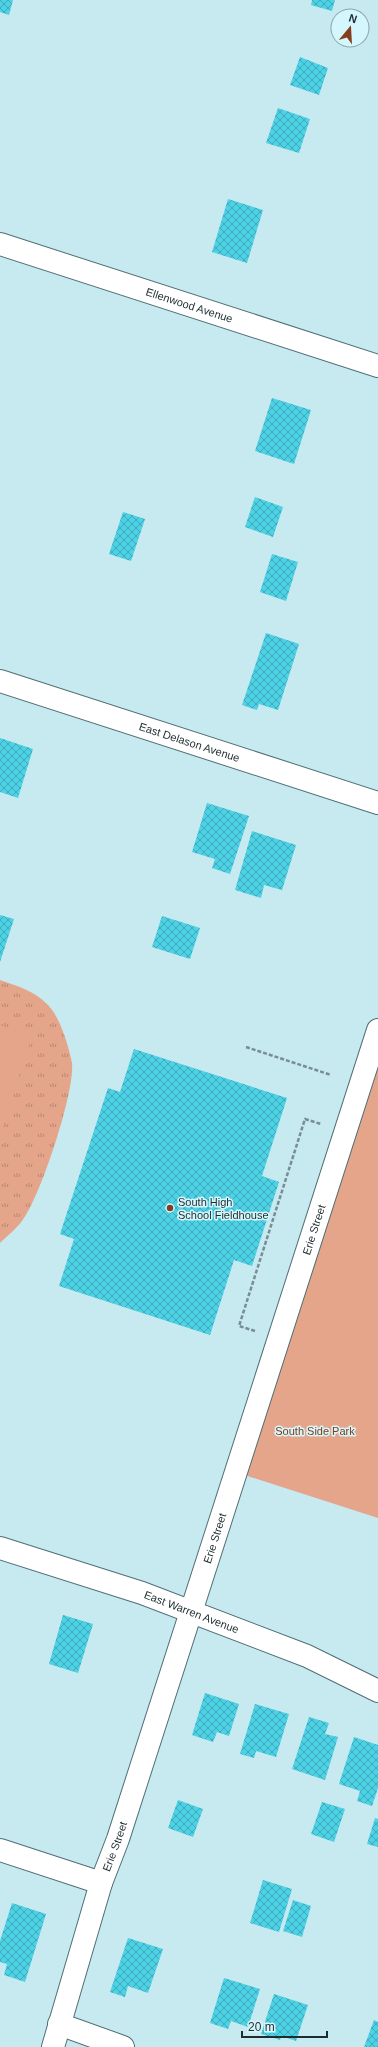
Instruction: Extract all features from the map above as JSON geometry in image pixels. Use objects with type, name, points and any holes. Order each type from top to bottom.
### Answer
[{"type":"street","name":"Ellenwood Avenue","points":[[0,244],[378,366]]},
{"type":"street","name":"East Delason Avenue","points":[[0,681],[378,803]]},
{"type":"street","name":"Erie Street","points":[[53,2047],[100,1883],[118,1839],[378,1030]]},
{"type":"street","name":"East Warren Avenue","points":[[0,1548],[142,1593],[306,1656],[378,1691]]},
{"type":"street","points":[[0,1850],[100,1883]]},
{"type":"street","points":[[59,2024],[123,2047]]},
{"type":"path","points":[[246,1047],[331,1075]]},
{"type":"path","points":[[278,1339],[239,1326],[305,1119],[345,1132]]},
{"type":"green space","points":[[0,980],[32,993],[48,1005],[60,1024],[69,1049],[72,1063],[68,1097],[47,1169],[38,1191],[22,1221],[0,1243]]},
{"type":"green space","points":[[0,1025],[32,1036],[0,1136]]},
{"type":"green space","name":"South Side Park","points":[[378,1030],[378,1518],[235,1472]]},
{"type":"building","points":[[0,0],[13,0],[9,15],[0,12]]},
{"type":"building","points":[[312,0],[335,0],[333,8],[330,8],[330,10],[311,5]]},
{"type":"building","points":[[300,57],[328,68],[319,95],[290,85]]},
{"type":"building","points":[[278,108],[310,119],[299,153],[266,143]]},
{"type":"building","points":[[228,199],[263,210],[247,263],[212,252]]},
{"type":"building","points":[[272,398],[311,410],[294,464],[255,451]]},
{"type":"building","points":[[255,497],[283,507],[273,537],[245,527]]},
{"type":"building","points":[[123,512],[145,519],[131,561],[109,554]]},
{"type":"building","points":[[272,554],[298,562],[286,601],[260,592]]},
{"type":"building","points":[[266,633],[299,644],[278,710],[259,704],[257,710],[242,705]]},
{"type":"building","points":[[0,738],[33,749],[18,798],[0,792]]},
{"type":"building","points":[[207,803],[249,816],[230,874],[212,868],[215,859],[192,852]]},
{"type":"building","points":[[252,831],[296,845],[282,890],[264,885],[261,898],[235,890]]},
{"type":"building","points":[[0,915],[14,919],[0,962]]},
{"type":"building","points":[[162,916],[200,928],[190,959],[152,947]]},
{"type":"building","name":"South High School Fieldhouse","points":[[134,1049],[287,1098],[262,1176],[279,1182],[252,1266],[234,1260],[210,1335],[59,1286],[74,1239],[60,1234],[108,1088],[120,1092]]},
{"type":"building","points":[[63,1615],[93,1624],[78,1673],[49,1664]]},
{"type":"building","points":[[205,1693],[239,1704],[229,1736],[217,1732],[213,1742],[192,1735]]},
{"type":"building","points":[[255,1704],[289,1714],[276,1757],[256,1751],[254,1758],[240,1754]]},
{"type":"building","points":[[309,1717],[329,1723],[325,1734],[338,1737],[325,1780],[292,1769]]},
{"type":"building","points":[[354,1737],[378,1745],[378,1788],[372,1806],[357,1801],[360,1791],[339,1784]]},
{"type":"building","points":[[178,1800],[203,1809],[193,1837],[168,1828]]},
{"type":"building","points":[[322,1802],[345,1809],[334,1842],[311,1834]]},
{"type":"building","points":[[375,1818],[378,1819],[378,1847],[367,1844]]},
{"type":"building","points":[[263,1880],[292,1889],[279,1932],[250,1923]]},
{"type":"building","points":[[293,1900],[311,1906],[302,1937],[283,1931]]},
{"type":"building","points":[[12,1903],[46,1914],[25,1982],[4,1975],[7,1964],[0,1962],[0,1941]]},
{"type":"building","points":[[128,1938],[163,1949],[148,1993],[128,1986],[125,1997],[110,1992]]},
{"type":"building","points":[[224,1978],[260,1989],[248,2027],[231,2021],[228,2029],[210,2023]]},
{"type":"building","points":[[274,1994],[308,2005],[296,2041],[281,2036],[280,2040],[261,2034]]},
{"type":"building","points":[[374,2020],[378,2022],[378,2047],[364,2047]]},
{"type":"place","name":"South High School Fieldhouse","points":[[170,1208]]}]
